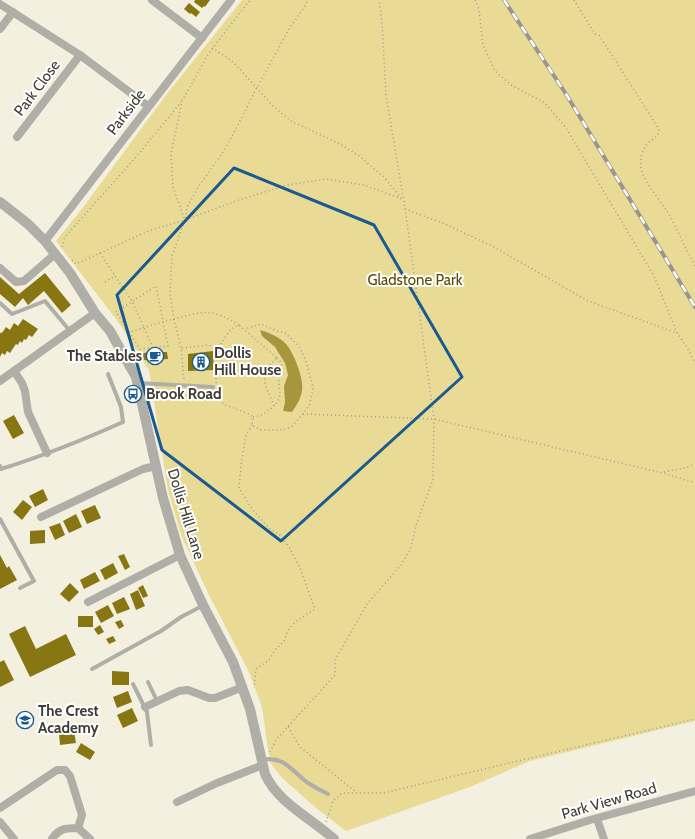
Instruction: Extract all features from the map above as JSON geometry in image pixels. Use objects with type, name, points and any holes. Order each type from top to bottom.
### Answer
[{"type":"street","points":[[152,0],[202,38]]},
{"type":"street","name":"Parkside","points":[[45,241],[231,0]]},
{"type":"street","points":[[0,4],[80,55],[148,106]]},
{"type":"street","points":[[0,29],[13,12]]},
{"type":"street","name":"Park Close","points":[[17,137],[80,55]]},
{"type":"street","name":"Dollis Hill Lane","points":[[0,202],[28,224],[58,252],[95,313],[110,331],[136,377],[165,503],[180,555],[203,605],[233,662],[243,687],[265,762],[268,781],[286,801],[334,839]]},
{"type":"street","points":[[0,268],[16,282],[24,281],[58,252]]},
{"type":"street","points":[[1,379],[95,313]]},
{"type":"street","points":[[14,371],[24,387],[28,412],[47,453]]},
{"type":"street","points":[[41,517],[143,470],[156,466]]},
{"type":"street","points":[[88,602],[180,555]]},
{"type":"street","points":[[145,707],[179,691],[184,690],[209,698],[215,698],[243,687]]},
{"type":"street","points":[[177,802],[265,762]]},
{"type":"street","points":[[0,808],[57,770],[65,770],[70,776],[82,815],[78,828]]},
{"type":"street","name":"Park View Road","points":[[530,839],[695,791]]},
{"type":"street","points":[[597,819],[604,839]]},
{"type":"street","points":[[0,822],[14,839]]},
{"type":"street","points":[[52,839],[61,829],[78,828],[90,839]]},
{"type":"lane","points":[[0,303],[12,314],[45,301],[70,331]]},
{"type":"lane","points":[[0,466],[1,469],[47,453],[83,440],[122,422],[121,407],[108,374]]},
{"type":"lane","points":[[138,383],[213,387]]},
{"type":"lane","points":[[0,519],[34,581],[20,588]]},
{"type":"lane","points":[[92,669],[161,631],[184,615],[203,605]]},
{"type":"lane","points":[[148,682],[157,701]]},
{"type":"lane","points":[[133,684],[147,712],[152,745]]},
{"type":"lane","points":[[265,762],[286,764],[308,783],[328,794]]},
{"type":"path","points":[[58,252],[65,237],[137,156],[182,101],[212,48],[250,0]]},
{"type":"path","points":[[184,385],[181,348],[170,293],[172,256],[185,220],[187,207],[199,186],[223,152],[289,29],[308,0]]},
{"type":"path","points":[[265,762],[276,740],[335,675],[335,660],[367,604],[401,565],[410,550],[417,522],[432,480],[434,419],[405,208],[402,199],[386,95],[382,22],[379,0]]},
{"type":"path","points":[[475,0],[479,9],[484,45],[495,71],[511,84],[545,104],[566,128],[654,276],[677,333],[688,349],[695,363]]},
{"type":"path","points":[[574,0],[595,34],[599,35],[659,129],[658,135],[646,145],[642,155],[640,167],[643,177],[670,216],[682,243],[695,266]]},
{"type":"path","points":[[212,48],[236,65],[246,77],[258,87],[274,107],[291,121],[340,144],[358,155],[385,178],[402,199]]},
{"type":"path","points":[[182,101],[172,154],[173,188],[185,220]]},
{"type":"path","points":[[71,259],[76,264],[151,230],[287,185],[326,179],[364,186],[402,199]]},
{"type":"path","points":[[405,208],[445,224],[494,247],[588,301],[677,333]]},
{"type":"path","points":[[100,253],[132,301],[153,348]]},
{"type":"path","points":[[105,282],[115,276]]},
{"type":"path","points":[[156,286],[168,346],[140,349],[116,312],[132,301],[156,286]]},
{"type":"path","points":[[129,332],[195,313],[208,312],[224,316],[238,324],[282,363],[279,374],[281,392],[279,400],[262,415],[253,417],[223,404],[218,392],[213,387],[216,382],[217,349],[231,329],[238,324]]},
{"type":"path","points":[[245,329],[261,324],[277,332],[285,333],[299,346],[306,361],[313,388],[310,404],[292,426],[284,430],[261,430],[252,425]]},
{"type":"path","points":[[181,348],[209,345],[217,349]]},
{"type":"path","points":[[274,406],[264,385],[264,378],[266,369],[277,358]]},
{"type":"path","points":[[303,414],[434,419],[663,473],[695,484]]},
{"type":"path","points":[[253,417],[252,425],[246,435],[239,488],[252,509],[270,529],[279,534],[289,547],[300,568],[315,609],[293,624],[286,633],[285,640],[275,650],[270,660],[256,669],[254,688]]},
{"type":"path","points":[[663,473],[695,464]]},
{"type":"path","points":[[323,829],[333,801],[342,793],[383,793],[695,718]]},
{"type":"path","points":[[288,726],[300,748],[357,792]]},
{"type":"highlighted area","points":[[234,168],[374,225],[462,377],[281,541],[162,450],[117,295]]},
{"type":"green space","name":"Gladstone Park","points":[[242,0],[695,0],[695,721],[530,761],[470,787],[346,831],[316,808],[282,778],[271,764],[262,707],[249,672],[208,593],[181,535],[168,490],[149,370],[119,323],[56,241],[81,210],[169,91]]},
{"type":"shaded area","points":[[260,330],[273,335],[285,343],[297,365],[302,390],[301,396],[292,412],[283,411],[285,402],[284,386],[288,375],[285,363],[275,347],[262,336]]},
{"type":"building","points":[[195,0],[210,0],[205,7],[204,6],[202,8],[194,2]]},
{"type":"building","points":[[189,3],[200,12],[196,17],[184,9]]},
{"type":"building","points":[[45,273],[71,305],[62,313],[44,291],[28,305],[23,298],[15,307],[0,294],[0,277],[19,294]]},
{"type":"building","points":[[23,319],[38,329],[32,337],[29,335],[22,343],[20,341],[18,345],[16,344],[10,353],[7,351],[5,355],[2,353],[0,357],[1,332],[2,333],[6,327],[10,330],[14,323],[18,326]]},
{"type":"building","name":"Dollis Hill House","points":[[213,351],[214,370],[188,371],[188,354]]},
{"type":"building","name":"The Stables","points":[[167,352],[168,359],[143,360],[143,353]]},
{"type":"building","points":[[14,415],[24,433],[13,439],[3,421]]},
{"type":"building","points":[[43,489],[48,500],[35,507],[29,496]]},
{"type":"building","points":[[23,500],[32,507],[22,520],[13,512]]},
{"type":"building","points":[[95,505],[101,518],[87,524],[81,511]]},
{"type":"building","points":[[76,514],[82,527],[69,533],[63,521]]},
{"type":"building","points":[[60,523],[65,535],[55,540],[49,527]]},
{"type":"building","points":[[45,530],[45,543],[30,544],[30,531]]},
{"type":"building","points":[[124,554],[130,567],[125,570],[118,556]]},
{"type":"building","points":[[0,555],[7,568],[9,566],[17,580],[0,589]]},
{"type":"building","points":[[113,563],[118,573],[105,580],[100,570]]},
{"type":"building","points":[[95,572],[100,581],[84,589],[80,580]]},
{"type":"building","points":[[70,583],[79,592],[69,602],[60,594]]},
{"type":"building","points":[[143,585],[148,596],[143,598],[138,588]]},
{"type":"building","points":[[138,590],[145,606],[136,610],[130,594]]},
{"type":"building","points":[[124,597],[130,609],[117,614],[112,603]]},
{"type":"building","points":[[108,605],[114,616],[101,623],[95,612]]},
{"type":"building","points":[[78,616],[93,616],[93,627],[78,627]]},
{"type":"building","points":[[121,620],[124,626],[119,629],[115,622]]},
{"type":"building","points":[[100,625],[104,632],[98,635],[94,629]]},
{"type":"building","points":[[25,626],[36,649],[66,634],[76,655],[30,677],[9,634]]},
{"type":"building","points":[[113,636],[116,641],[109,644],[106,639]]},
{"type":"building","points":[[4,660],[14,680],[0,687],[0,662]]},
{"type":"building","points":[[112,671],[129,672],[129,685],[112,685]]},
{"type":"building","points":[[128,691],[132,702],[117,708],[113,697]]},
{"type":"building","points":[[132,708],[138,721],[123,728],[117,715]]},
{"type":"building","points":[[74,731],[76,743],[60,745],[59,733]]},
{"type":"building","points":[[81,743],[95,752],[90,760],[76,752]]},
{"type":"railway","points":[[504,0],[566,94],[695,307]]},
{"type":"place","name":"The Stables","points":[[155,356]]},
{"type":"place","name":"Dollis Hill House","points":[[201,362]]},
{"type":"place","name":"Brook Road","points":[[133,394]]},
{"type":"place","name":"The Crest Academy","points":[[25,720]]}]
